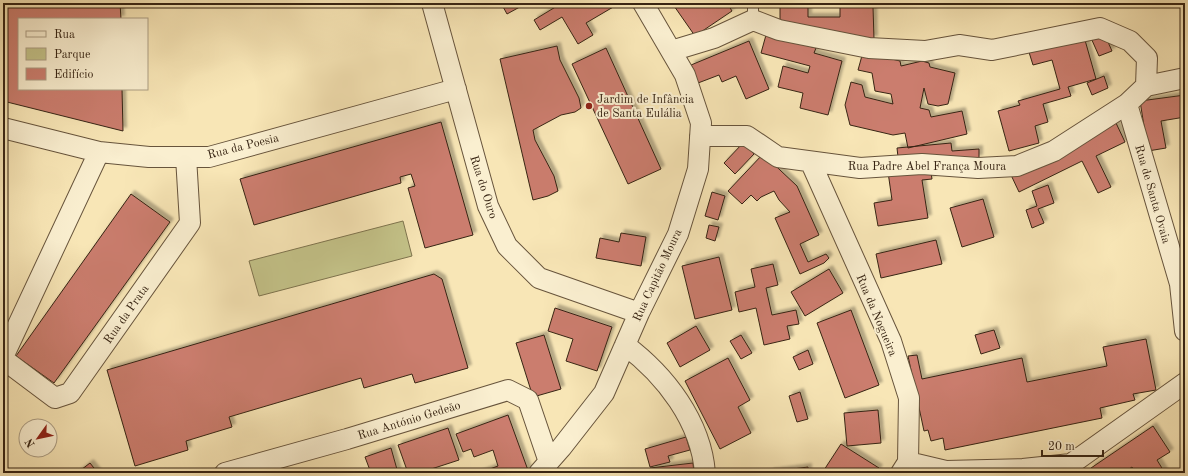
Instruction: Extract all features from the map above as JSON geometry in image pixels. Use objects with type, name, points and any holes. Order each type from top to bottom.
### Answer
[{"type":"street","name":"Rua do Ouro","points":[[432,3],[488,206],[507,246],[540,278],[639,313]]},
{"type":"street","name":"Rua Capitão Moura","points":[[544,467],[604,393],[639,313],[678,234],[698,169],[701,123],[687,82],[643,3]]},
{"type":"street","points":[[671,51],[714,38],[753,12],[779,30],[869,48],[925,51],[959,45],[992,50],[1100,28],[1130,41],[1147,58],[1146,86],[1185,78]]},
{"type":"street","name":"Rua Padre Abel França Moura","points":[[700,136],[747,136],[778,157],[811,163],[860,168],[922,164],[978,168],[1017,166],[1054,151],[1127,104],[1146,86]]},
{"type":"street","name":"Rua da Poesia","points":[[3,128],[99,152],[148,157],[209,157],[456,89]]},
{"type":"street","name":"Rua de Santa Ovaia","points":[[1127,104],[1180,284],[1185,331]]},
{"type":"street","name":"Rua da Prata","points":[[99,152],[3,358],[55,398],[70,393],[190,223],[186,157]]},
{"type":"street","name":"Rua da Nogueira","points":[[811,163],[891,341],[909,398],[904,467]]},
{"type":"street","points":[[625,345],[658,373],[675,395],[704,456],[705,473]]},
{"type":"street","points":[[904,467],[946,471],[1024,469],[1070,464],[1185,383]]},
{"type":"street","name":"Rua António Gedeão","points":[[225,473],[347,439],[508,390],[528,400],[544,467]]},
{"type":"green space","points":[[403,221],[412,256],[259,296],[249,261]]},
{"type":"building","points":[[3,3],[120,3],[121,18],[18,18],[18,90],[122,90],[123,131],[3,101]]},
{"type":"building","points":[[501,3],[527,3],[507,14]]},
{"type":"building","points":[[562,3],[620,3],[586,23],[593,35],[578,44],[562,17],[540,30],[534,20]]},
{"type":"building","points":[[672,3],[707,3],[710,7],[716,3],[727,3],[732,11],[695,36]]},
{"type":"building","points":[[780,3],[808,3],[808,17],[840,17],[840,3],[855,3],[855,7],[873,7],[874,39],[780,40]]},
{"type":"building","points":[[1083,33],[1096,79],[1068,87],[1071,96],[1043,104],[1048,122],[1035,126],[1039,143],[1009,151],[998,111],[1020,105],[1018,101],[1060,89],[1052,60],[1033,65],[1028,49]]},
{"type":"building","points":[[1104,33],[1112,51],[1099,56],[1091,38]]},
{"type":"building","points":[[766,35],[816,48],[814,53],[842,61],[828,115],[800,108],[803,93],[778,87],[783,66],[808,73],[810,66],[761,53]]},
{"type":"building","points":[[749,41],[769,89],[746,99],[736,76],[722,82],[719,75],[698,83],[691,65]]},
{"type":"building","points":[[557,46],[560,60],[579,98],[581,108],[575,112],[561,115],[533,130],[535,140],[554,176],[558,191],[548,196],[533,200],[500,59]]},
{"type":"building","points":[[606,48],[661,169],[628,184],[572,64]]},
{"type":"building","points":[[863,52],[900,61],[901,66],[922,61],[929,63],[930,67],[955,73],[948,104],[938,106],[928,104],[924,88],[920,108],[929,110],[931,117],[962,111],[967,134],[908,148],[905,133],[893,135],[850,125],[845,105],[851,82],[862,85],[865,97],[893,104],[891,94],[875,91],[872,73],[858,70]]},
{"type":"building","points":[[1104,76],[1108,88],[1092,95],[1087,83]]},
{"type":"building","points":[[1185,95],[1185,117],[1161,121],[1166,148],[1148,151],[1140,101]]},
{"type":"building","points":[[441,122],[473,235],[425,248],[408,188],[415,186],[411,174],[400,177],[401,183],[254,225],[240,179]]},
{"type":"building","points":[[1116,123],[1125,142],[1096,156],[1111,187],[1098,193],[1082,161],[1019,192],[1011,175]]},
{"type":"building","points":[[743,143],[754,154],[735,174],[724,163]]},
{"type":"building","points":[[951,143],[952,151],[979,149],[979,158],[899,166],[897,148]]},
{"type":"building","points":[[763,154],[797,186],[819,235],[800,244],[808,262],[826,254],[829,258],[824,263],[800,274],[775,218],[790,212],[779,200],[774,191],[761,197],[757,201],[751,195],[742,204],[728,191]]},
{"type":"building","points":[[930,166],[932,179],[922,180],[928,218],[878,226],[874,203],[892,200],[888,172]]},
{"type":"building","points":[[1048,185],[1054,203],[1038,209],[1044,223],[1032,228],[1026,210],[1037,206],[1032,191]]},
{"type":"building","points":[[712,192],[725,196],[718,220],[705,216]]},
{"type":"building","points":[[131,194],[170,222],[54,383],[16,356]]},
{"type":"building","points":[[983,199],[994,237],[962,247],[950,208]]},
{"type":"building","points":[[709,225],[719,227],[715,241],[706,238]]},
{"type":"building","points":[[621,233],[646,237],[641,266],[596,258],[600,238],[619,242]]},
{"type":"building","points":[[936,240],[942,264],[881,278],[876,254]]},
{"type":"building","points":[[719,257],[732,310],[695,319],[682,266]]},
{"type":"building","points":[[773,264],[778,285],[766,288],[772,315],[796,310],[799,324],[787,326],[790,339],[764,345],[756,308],[739,312],[735,292],[755,287],[751,269]]},
{"type":"building","points":[[829,269],[843,293],[805,316],[791,292]]},
{"type":"building","points":[[434,274],[442,279],[468,368],[415,383],[412,374],[364,388],[361,378],[229,417],[232,427],[186,441],[188,450],[135,466],[107,370]]},
{"type":"building","points":[[555,308],[612,327],[597,371],[566,361],[573,339],[548,331]]},
{"type":"building","points":[[851,310],[879,385],[845,398],[817,323]]},
{"type":"building","points":[[696,326],[710,350],[680,367],[667,343]]},
{"type":"building","points":[[994,330],[1000,348],[981,354],[975,335]]},
{"type":"building","points":[[544,335],[561,389],[533,397],[516,343]]},
{"type":"building","points":[[741,335],[752,353],[741,359],[730,341]]},
{"type":"building","points":[[1146,339],[1156,390],[1133,394],[1135,400],[1100,408],[1102,418],[945,450],[943,438],[931,441],[928,430],[924,431],[908,356],[917,355],[922,379],[1022,358],[1027,382],[1107,366],[1103,347]]},
{"type":"building","points":[[808,350],[813,364],[799,370],[793,357]]},
{"type":"building","points":[[728,358],[750,400],[738,407],[751,433],[720,449],[685,381]]},
{"type":"building","points":[[800,392],[808,419],[797,422],[789,396]]},
{"type":"building","points":[[878,410],[881,443],[847,446],[844,413]]},
{"type":"building","points":[[508,415],[529,473],[479,473],[498,466],[493,450],[474,457],[471,449],[463,452],[456,434]]},
{"type":"building","points":[[1153,426],[1170,452],[1157,460],[1165,473],[1136,473],[1132,467],[1123,473],[1094,473],[1091,468]]},
{"type":"building","points":[[448,428],[459,460],[419,473],[408,473],[398,445]]},
{"type":"building","points":[[686,437],[690,450],[668,456],[670,462],[650,467],[645,449]]},
{"type":"building","points":[[841,444],[879,468],[876,473],[828,473],[824,470]]},
{"type":"building","points":[[391,448],[398,473],[371,473],[365,457]]},
{"type":"building","points":[[90,463],[98,473],[77,473]]},
{"type":"building","points":[[693,463],[694,473],[651,473],[650,468]]},
{"type":"building","points":[[808,467],[808,473],[770,473],[770,472]]},
{"type":"place","name":"Jardim de Infância de Santa Eulália","points":[[589,106]]}]
